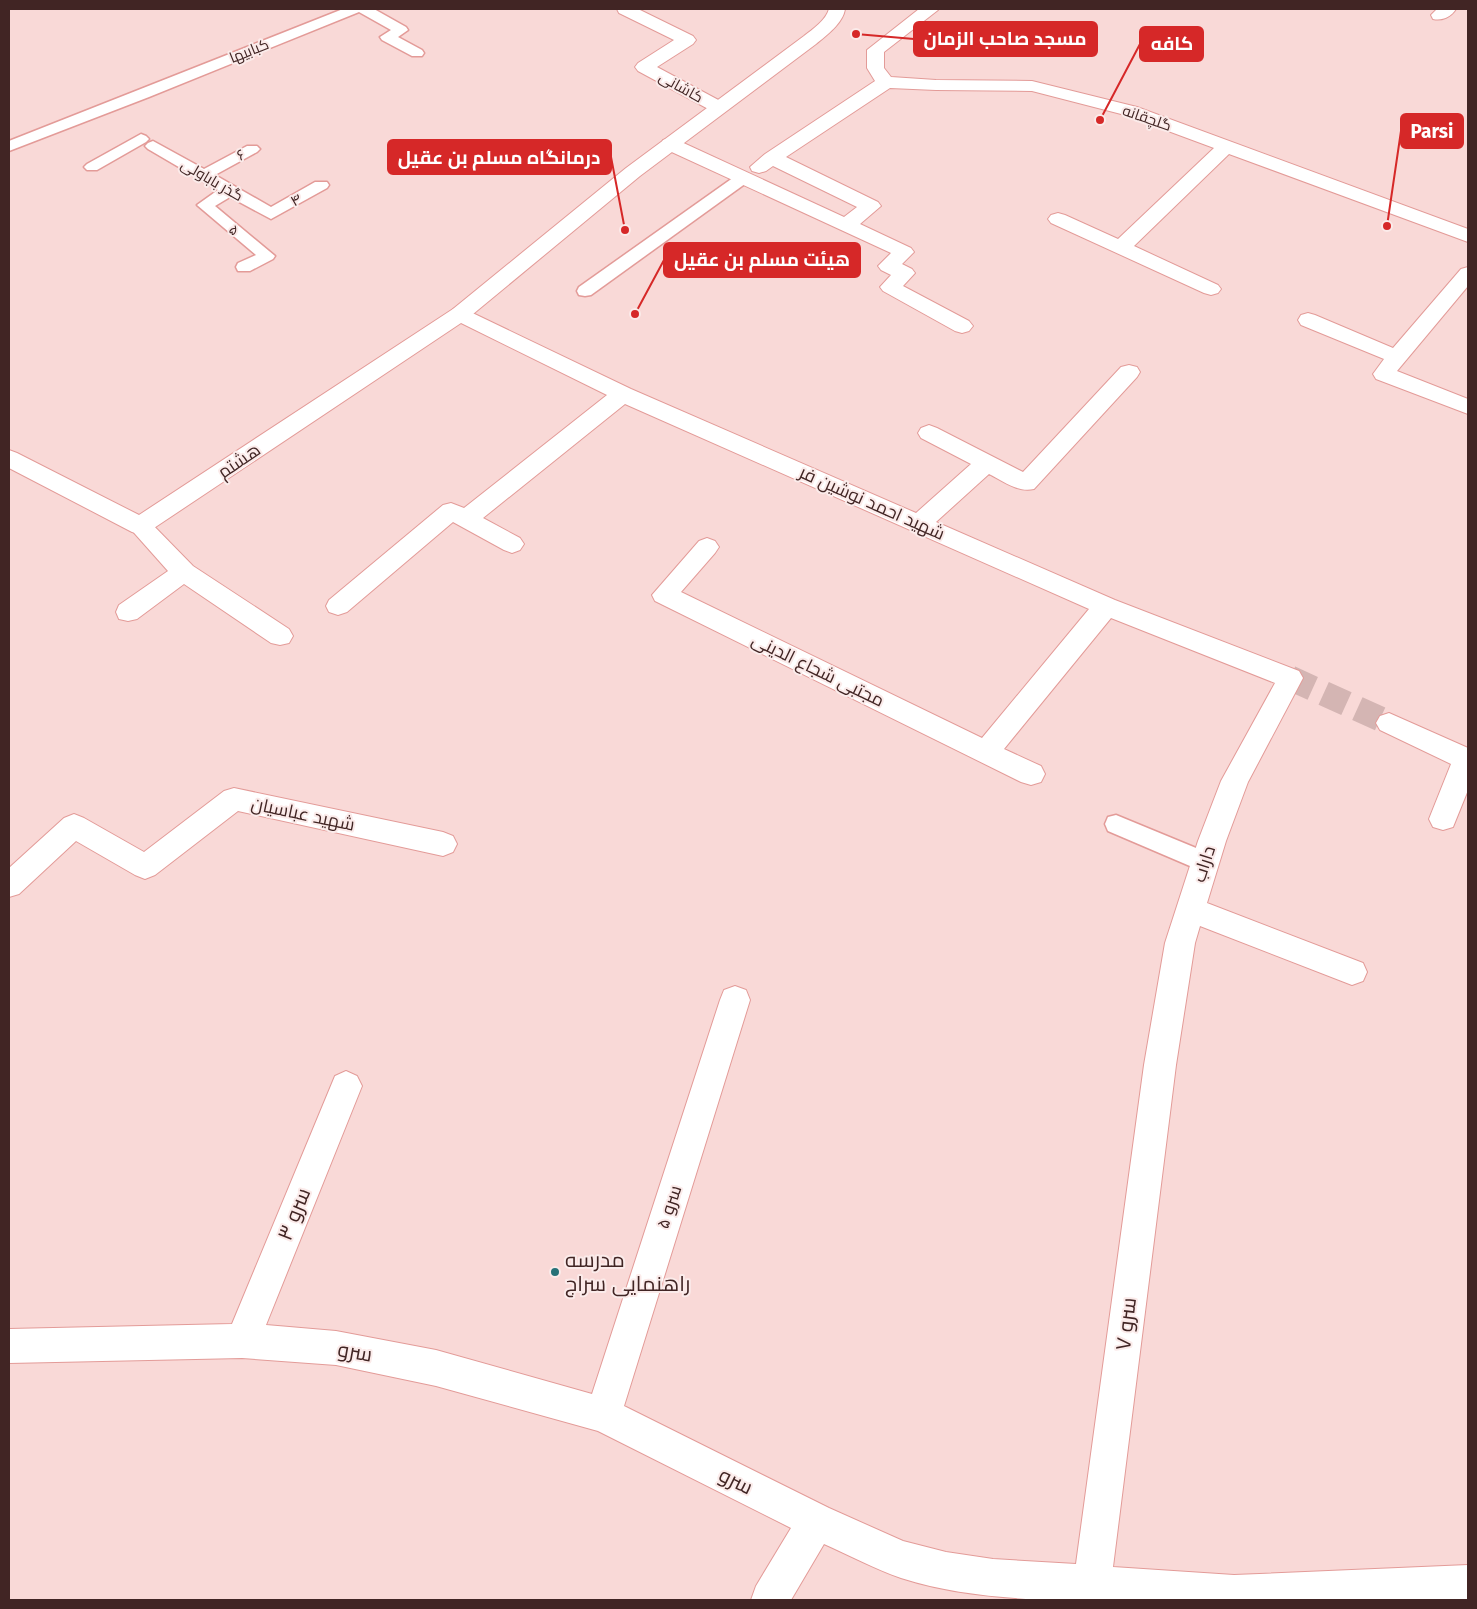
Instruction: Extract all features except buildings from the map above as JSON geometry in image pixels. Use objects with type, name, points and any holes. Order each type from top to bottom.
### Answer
[{"type":"street","name":"کاشانی","points":[[625,9],[687,40],[644,67],[718,107]]},
{"type":"street","name":"هشتم","points":[[140,526],[460,314],[670,144],[810,40],[836,14],[837,9]]},
{"type":"street","points":[[744,178],[886,82],[877,74],[873,59],[876,50],[930,10],[927,9]]},
{"type":"street","name":"گلچقانه","points":[[886,82],[910,85],[1032,86],[1131,111],[1468,236]]},
{"type":"street","points":[[670,144],[904,252],[888,266],[904,273],[890,287],[962,326]]},
{"type":"street","points":[[1120,248],[1226,147]]},
{"type":"street","points":[[772,158],[870,206],[846,225]]},
{"type":"street","points":[[1058,219],[1211,289]]},
{"type":"street","points":[[1468,273],[1384,374],[1468,407]]},
{"type":"street","name":"شهید احمد نوشین فر","points":[[460,314],[623,394],[918,524],[1106,606],[1290,678]]},
{"type":"street","points":[[1308,320],[1397,357]]},
{"type":"street","points":[[930,433],[1026,483],[1129,372]]},
{"type":"street","points":[[465,519],[623,394]]},
{"type":"street","points":[[9,458],[140,526],[184,572],[280,636]]},
{"type":"street","points":[[918,524],[988,462]]},
{"type":"street","points":[[338,606],[451,511],[512,544]]},
{"type":"street","name":"مجتبی شجاع الدینی","points":[[707,547],[664,595],[1031,774]]},
{"type":"street","points":[[128,612],[184,572]]},
{"type":"street","points":[[986,752],[1106,606]]},
{"type":"street","name":"داراب","points":[[1160,1065],[1180,943],[1205,862],[1235,781],[1290,678]]},
{"type":"street","points":[[1389,723],[1468,760],[1443,819]]},
{"type":"street","name":"شهید عباسیان","points":[[9,885],[74,826],[145,867],[234,799],[444,844]]},
{"type":"street","points":[[1190,909],[1352,972]]},
{"type":"street","name":"سرو ۵","points":[[603,1415],[735,1000]]},
{"type":"street","name":"سرو ۷","points":[[1092,1583],[1160,1065]]},
{"type":"street","name":"سرو ۳","points":[[242,1341],[346,1086]]},
{"type":"street","name":"سرو","points":[[9,1346],[242,1341],[336,1348],[436,1368],[603,1415],[816,1521],[901,1559],[946,1571],[993,1578],[1092,1583],[1233,1597],[1468,1584]]},
{"type":"street","points":[[770,1600],[816,1521]]},
{"type":"lane","name":"کبابیها","points":[[9,146],[354,9]]},
{"type":"lane","points":[[364,9],[401,30],[386,37],[417,53]]},
{"type":"lane","name":"گذر باباولی","points":[[92,167],[147,142],[271,214]]},
{"type":"lane","name":"۶","points":[[204,175],[252,149]]},
{"type":"lane","points":[[585,291],[744,178]]},
{"type":"lane","name":"۴","points":[[271,214],[321,185]]},
{"type":"lane","name":"۵","points":[[230,190],[205,205],[267,256],[244,267]]},
{"type":"lane","points":[[1116,824],[1205,862]]},
{"type":"tunnel","points":[[1290,678],[1389,723]]},
{"type":"place","name":"مسجد صاحب الزمان","points":[[856,34]]},
{"type":"place","name":"کافه","points":[[1100,120]]},
{"type":"place","name":"Parsi","points":[[1387,226]]},
{"type":"place","name":"درمانگاه مسلم بن عقیل","points":[[625,230]]},
{"type":"place","name":"هیئت مسلم بن عقیل","points":[[635,314]]},
{"type":"place","name":"مدرسه راهنمایی سراج","points":[[555,1272]]}]
